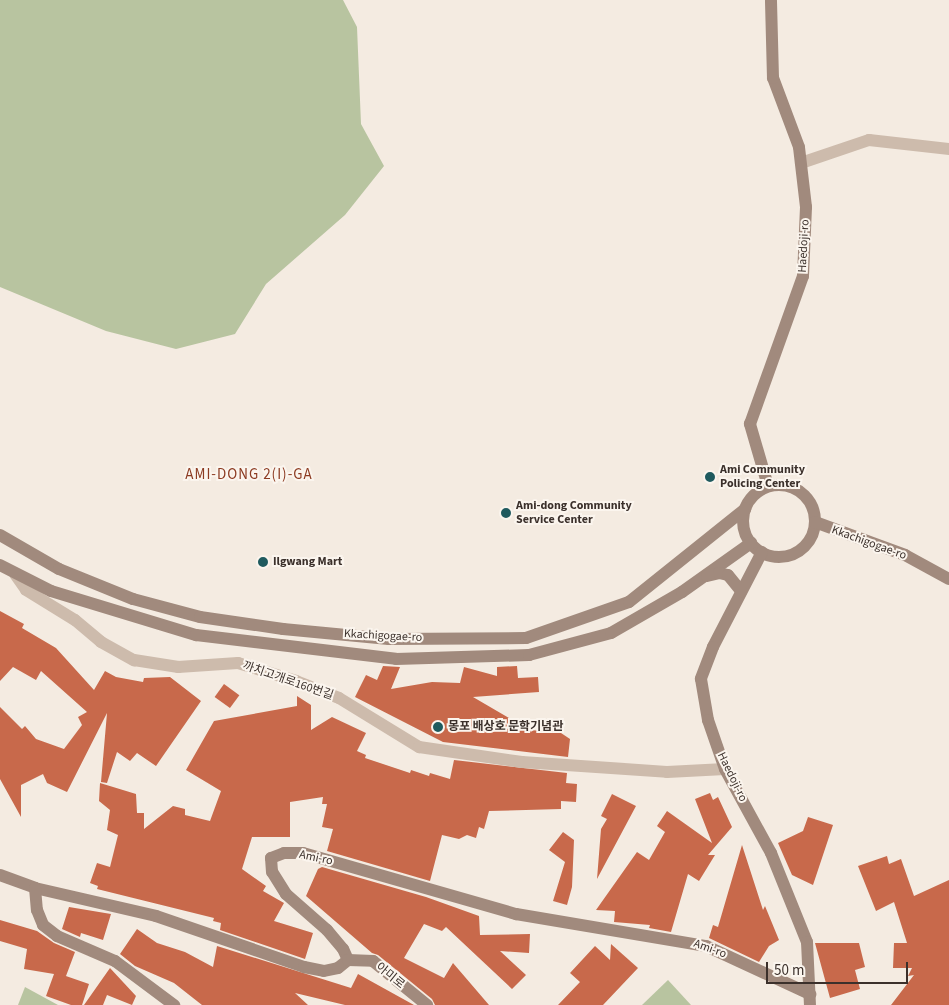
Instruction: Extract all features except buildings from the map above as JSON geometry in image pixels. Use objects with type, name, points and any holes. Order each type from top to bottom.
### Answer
[{"type":"street","name":"Haedoji-ro","points":[[768,486],[750,424],[803,276],[806,207],[799,147],[773,78],[771,0]]},
{"type":"street","points":[[801,163],[870,140],[949,149]]},
{"type":"street","points":[[768,486],[791,487],[801,492],[814,511],[813,534],[797,552],[774,556],[762,552],[751,543],[743,526],[745,510],[754,495],[768,486]]},
{"type":"street","name":"Kkachigogae-ro","points":[[0,535],[59,568],[133,600],[200,617],[283,629],[389,639],[526,638],[629,602],[745,510]]},
{"type":"street","name":"Kkachigogae-ro","points":[[815,522],[905,555],[949,579]]},
{"type":"street","points":[[0,565],[52,591],[196,635],[396,659],[538,653],[611,633],[656,609],[751,543]]},
{"type":"street","name":"Haedoji-ro","points":[[762,552],[741,591],[701,679],[708,720],[725,769],[771,853],[807,942],[810,1000]]},
{"type":"street","points":[[702,577],[719,573],[728,575],[741,591]]},
{"type":"street","name":"까치고개로160번길","points":[[15,574],[26,590],[75,620],[101,642],[134,660],[178,667],[238,664],[296,681],[339,698],[419,748],[522,762],[658,772],[725,769]]},
{"type":"street","name":"Ami-ro","points":[[348,960],[327,930],[275,881],[271,858],[284,852],[303,853],[516,914],[706,946],[810,1000]]},
{"type":"street","points":[[0,875],[35,888],[156,916],[304,967],[324,971],[338,968],[348,960]]},
{"type":"street","points":[[35,888],[37,910],[43,925],[58,936],[115,961],[174,1005]]},
{"type":"street","name":"아미로","points":[[348,960],[373,961],[428,1005]]},
{"type":"green space","points":[[0,0],[343,0],[357,27],[361,124],[384,166],[345,215],[266,284],[235,334],[176,349],[106,331],[0,287]]},
{"type":"green space","points":[[668,980],[691,1005],[642,1005]]},
{"type":"green space","points":[[25,987],[58,1005],[18,1005]]},
{"type":"place","name":"Ami Community Policing Center","points":[[710,477]]},
{"type":"place","name":"Ami-dong Community Service Center","points":[[506,513]]},
{"type":"place","name":"Ilgwang Mart","points":[[263,562]]},
{"type":"place","name":"몽포 배상호 문학기념관","points":[[438,727]]},
{"type":"district","name":"AMI-DONG 2(I)-GA","points":[[249,475]]}]
